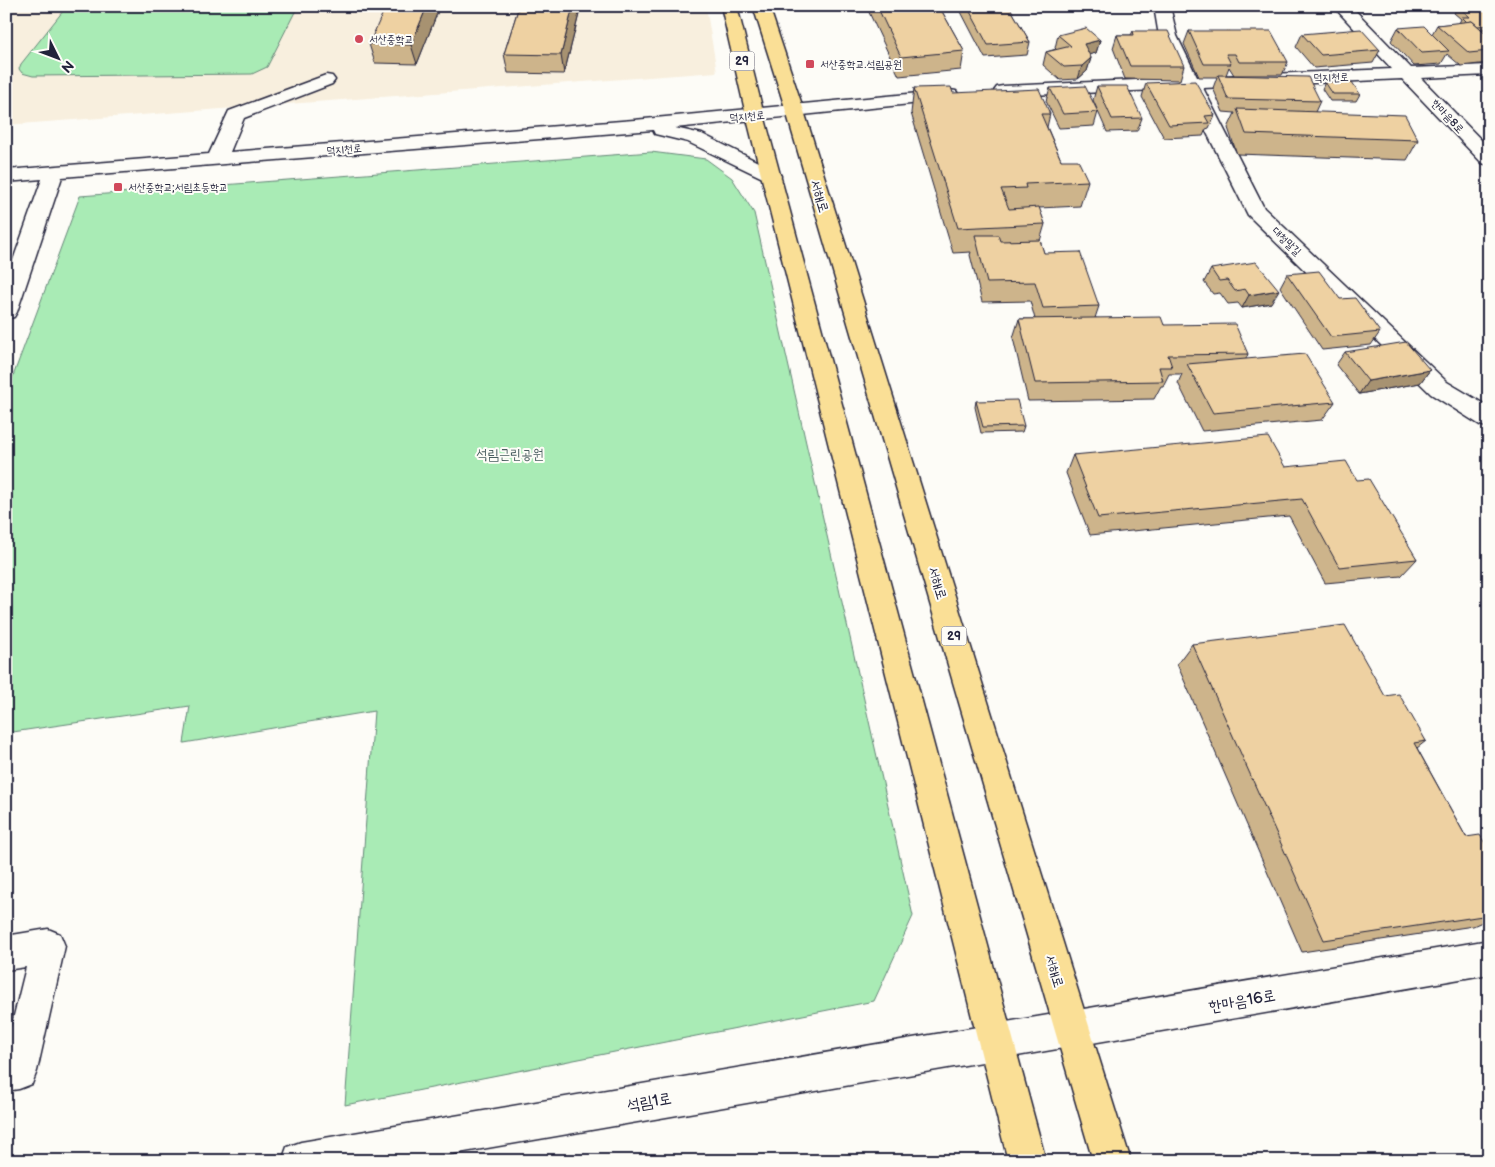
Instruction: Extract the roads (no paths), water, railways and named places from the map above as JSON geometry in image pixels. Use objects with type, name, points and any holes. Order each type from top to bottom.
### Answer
[{"type":"main road","name":"29","points":[[729,6],[771,176],[1027,1161]]},
{"type":"main road","name":"서해로","points":[[761,6],[795,111],[1112,1161]]},
{"type":"street","name":"대청말길","points":[[1162,6],[1168,36],[1256,211],[1439,388],[1489,419]]},
{"type":"street","name":"한마음8로","points":[[1341,6],[1489,159]]},
{"type":"street","name":"덕지천로","points":[[989,92],[1489,70]]},
{"type":"street","points":[[217,159],[236,115],[326,80]]},
{"type":"street","name":"덕지천로","points":[[6,176],[634,126],[969,93]]},
{"type":"street","points":[[634,126],[672,131],[695,138],[771,176]]},
{"type":"street","points":[[6,312],[12,283],[54,172]]},
{"type":"street","points":[[6,953],[48,946],[19,1071],[6,1073]]},
{"type":"street","name":"한마음16로","points":[[996,1042],[1489,957]]},
{"type":"street","name":"석림1로","points":[[301,1161],[996,1042]]},
{"type":"place","name":"서산중학교","points":[[359,39]]},
{"type":"place","name":"서산중학교.석림공원","points":[[810,64]]},
{"type":"place","name":"서산중학교;서림초등학교","points":[[118,187]]},
{"type":"park label","name":"석림근린공원","points":[[510,454]]}]
